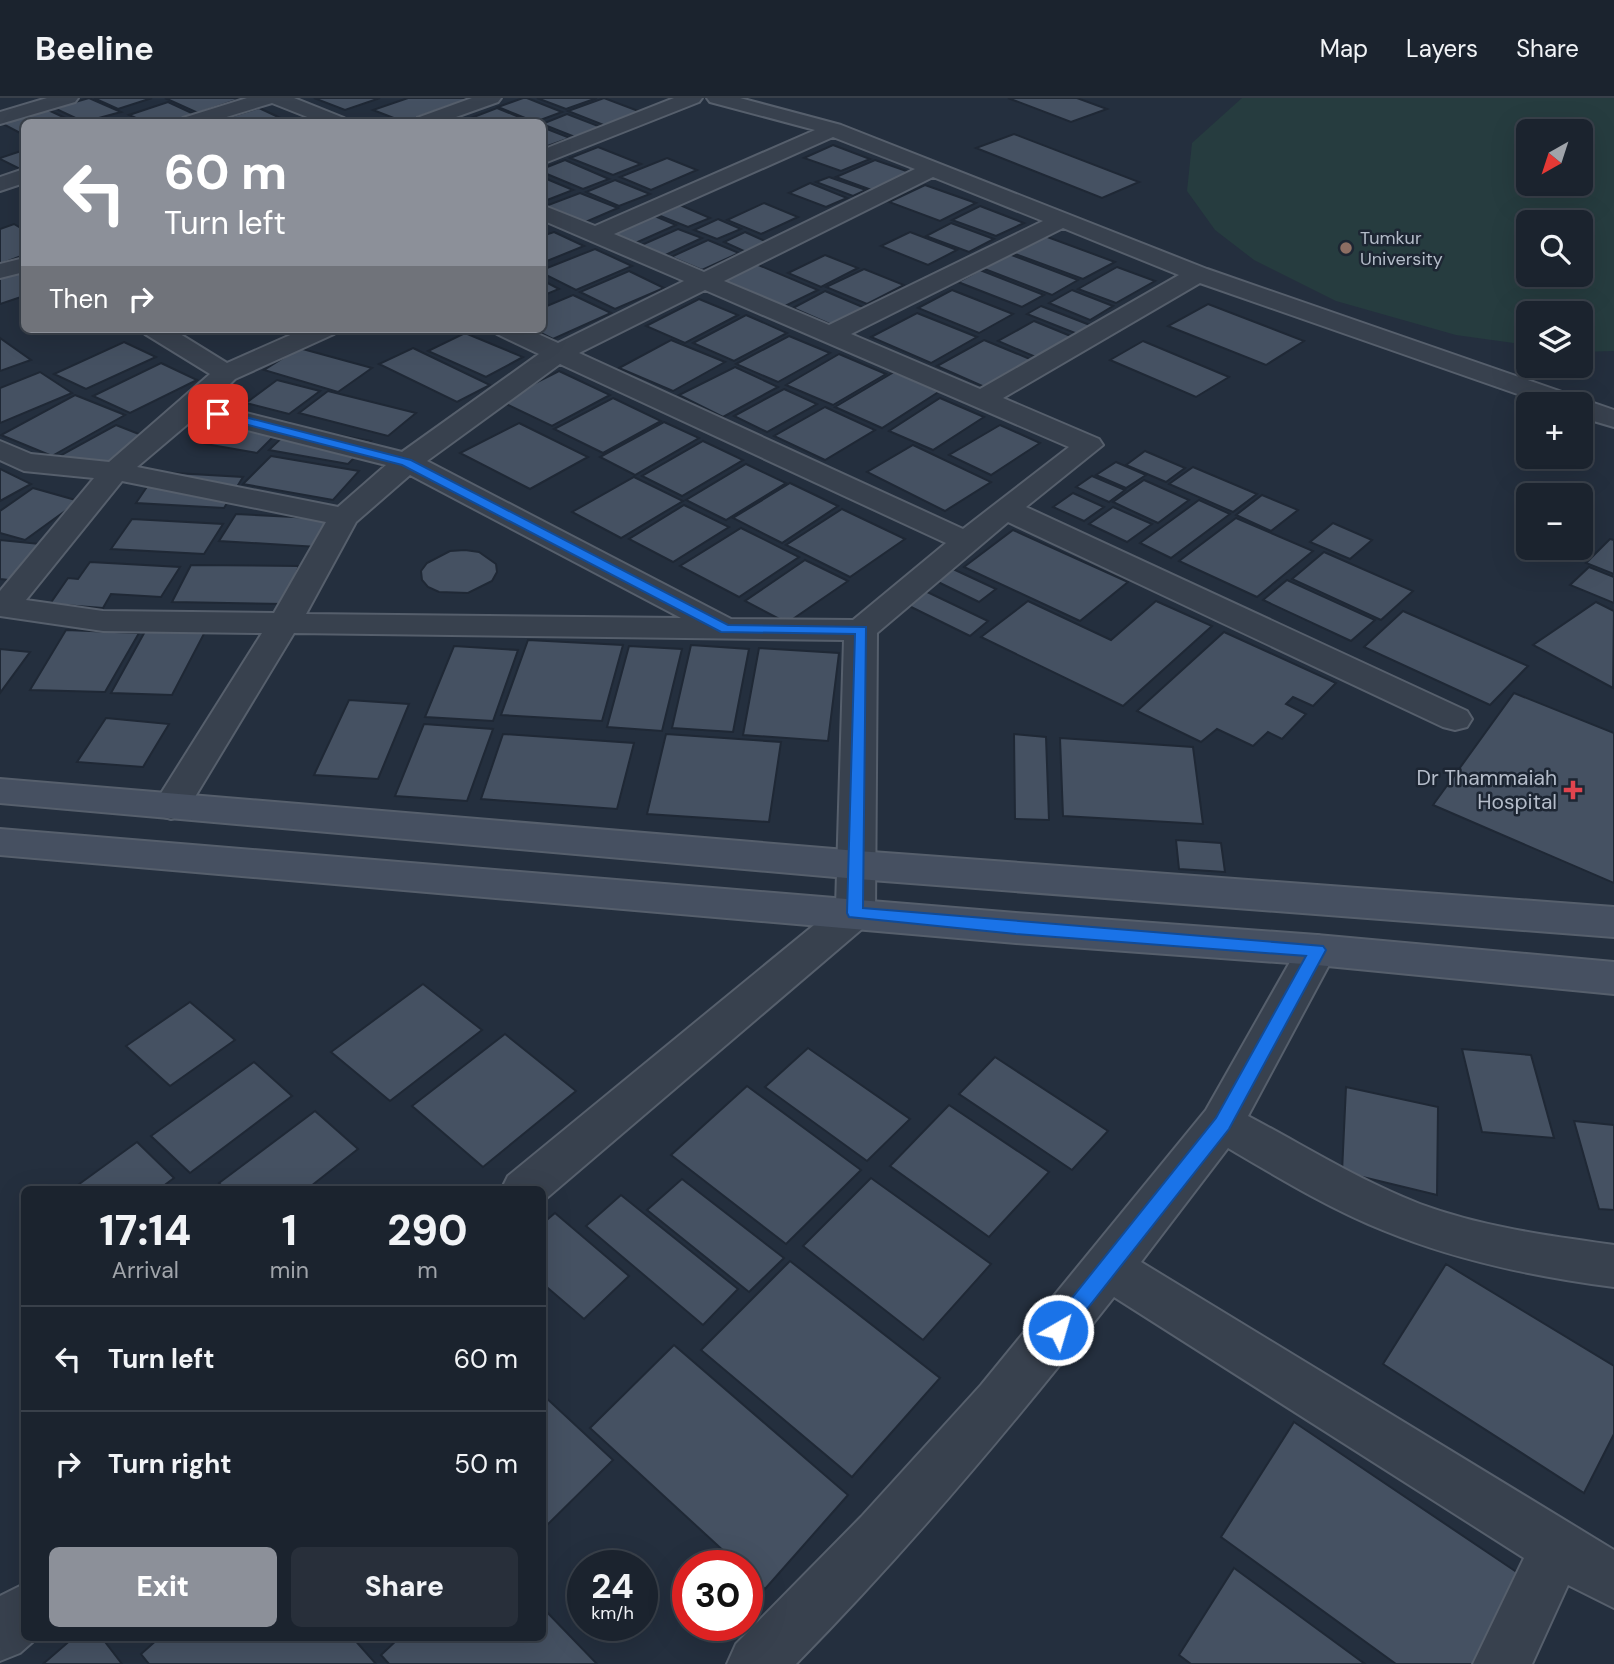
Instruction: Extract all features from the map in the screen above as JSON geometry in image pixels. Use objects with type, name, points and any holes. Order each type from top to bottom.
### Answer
[{"type":"main road","points":[[0,791],[858,865],[1614,922]]},
{"type":"main road","points":[[0,842],[1016,928],[1317,950],[1614,978]]},
{"type":"street","points":[[0,118],[68,98]]},
{"type":"street","points":[[200,119],[268,98]]},
{"type":"street","points":[[276,98],[329,119]]},
{"type":"street","points":[[432,119],[491,98]]},
{"type":"street","points":[[546,156],[692,98]]},
{"type":"street","points":[[717,98],[834,129],[1198,274],[1537,392]]},
{"type":"street","points":[[593,235],[834,129]]},
{"type":"street","points":[[171,806],[285,622],[344,517],[407,462],[558,353],[934,169]]},
{"type":"street","points":[[0,184],[21,177]]},
{"type":"street","points":[[2,606],[103,621],[861,630],[965,541],[1089,445],[984,398],[546,214]]},
{"type":"street","points":[[831,334],[1060,221]]},
{"type":"street","points":[[0,271],[21,266]]},
{"type":"street","points":[[984,398],[1198,274]]},
{"type":"street","points":[[161,333],[226,373]]},
{"type":"street","points":[[2,606],[115,471],[191,407],[226,373],[316,333]]},
{"type":"street","points":[[515,333],[965,541]]},
{"type":"street","points":[[191,407],[407,462],[726,629]]},
{"type":"street","points":[[1593,412],[1614,419]]},
{"type":"street","points":[[0,449],[24,462],[115,471],[344,517]]},
{"type":"street","points":[[1005,509],[1455,719]]},
{"type":"street","points":[[529,1186],[855,913],[861,630]]},
{"type":"street","points":[[756,1664],[888,1527],[1025,1372],[1222,1123],[1317,950]]},
{"type":"street","points":[[1222,1123],[1402,1217],[1466,1237],[1569,1260],[1614,1266]]},
{"type":"street","points":[[1108,1267],[1557,1548],[1614,1580]]},
{"type":"street","points":[[1502,1664],[1557,1548]]},
{"type":"street","points":[[0,1633],[21,1615]]},
{"type":"green space","points":[[1242,98],[1614,98],[1614,351],[1593,352],[1593,301],[1516,301],[1516,343],[1456,335],[1336,301],[1254,260],[1215,230],[1187,191],[1192,143]]},
{"type":"building","points":[[89,98],[121,112],[95,119],[78,119],[54,108]]},
{"type":"building","points":[[94,98],[152,98],[118,109]]},
{"type":"building","points":[[165,98],[242,98],[198,113]]},
{"type":"building","points":[[314,98],[380,98],[345,110]]},
{"type":"building","points":[[408,98],[469,99],[412,119],[396,119],[373,110]]},
{"type":"building","points":[[527,98],[562,112],[543,119],[528,119],[498,107]]},
{"type":"building","points":[[537,98],[597,98],[566,109]]},
{"type":"building","points":[[604,98],[641,112],[606,126],[568,111]]},
{"type":"building","points":[[1008,98],[1077,98],[1107,109],[1071,122]]},
{"type":"building","points":[[168,102],[196,115],[182,119],[138,119],[129,115]]},
{"type":"building","points":[[259,108],[283,119],[223,119]]},
{"type":"building","points":[[497,108],[524,119],[474,119],[471,118]]},
{"type":"building","points":[[46,109],[68,119],[21,119],[21,133],[1,123]]},
{"type":"building","points":[[567,114],[606,129],[580,139],[546,126],[546,122]]},
{"type":"building","points":[[546,129],[570,138],[546,147]]},
{"type":"building","points":[[1014,134],[1139,182],[1102,198],[976,148]]},
{"type":"building","points":[[833,145],[870,159],[841,171],[804,158]]},
{"type":"building","points":[[598,147],[641,164],[613,175],[570,158]]},
{"type":"building","points":[[21,151],[21,170],[0,159]]},
{"type":"building","points":[[667,158],[697,170],[651,190],[620,177]]},
{"type":"building","points":[[565,160],[609,179],[583,189],[546,174],[546,167]]},
{"type":"building","points":[[875,160],[915,174],[877,192],[836,177]]},
{"type":"building","points":[[829,177],[866,190],[853,196],[816,182]]},
{"type":"building","points":[[546,179],[573,190],[546,200]]},
{"type":"building","points":[[615,180],[650,194],[619,206],[586,192]]},
{"type":"building","points":[[810,183],[847,198],[826,207],[789,193]]},
{"type":"building","points":[[925,185],[976,203],[940,221],[889,202]]},
{"type":"building","points":[[580,193],[618,208],[581,224],[546,208],[546,206]]},
{"type":"building","points":[[764,203],[798,217],[761,234],[727,220]]},
{"type":"building","points":[[680,205],[710,218],[688,227],[658,215]]},
{"type":"building","points":[[980,206],[1024,223],[996,236],[952,220]]},
{"type":"building","points":[[650,214],[676,225],[631,245],[604,233]]},
{"type":"building","points":[[718,219],[741,229],[717,239],[694,230]]},
{"type":"building","points":[[951,223],[994,239],[969,252],[926,236]]},
{"type":"building","points":[[14,224],[21,228],[21,256],[0,264],[0,229]]},
{"type":"building","points":[[678,229],[702,238],[661,257],[637,247]]},
{"type":"building","points":[[554,232],[584,246],[546,261],[546,235]]},
{"type":"building","points":[[745,232],[767,242],[746,252],[724,242]]},
{"type":"building","points":[[910,232],[957,250],[928,265],[881,246]]},
{"type":"building","points":[[1042,235],[1115,262],[1083,279],[1010,252]]},
{"type":"building","points":[[708,240],[739,253],[702,270],[671,257]]},
{"type":"building","points":[[595,249],[632,266],[576,290],[546,275],[546,268]]},
{"type":"building","points":[[1009,254],[1078,280],[1052,295],[982,268]]},
{"type":"building","points":[[825,255],[858,268],[821,287],[788,273]]},
{"type":"building","points":[[756,264],[818,290],[783,307],[722,280]]},
{"type":"building","points":[[1117,267],[1155,281],[1116,303],[1078,289]]},
{"type":"building","points":[[14,269],[21,275],[21,297],[0,304],[0,274]]},
{"type":"building","points":[[864,269],[904,285],[867,304],[826,287]]},
{"type":"building","points":[[980,270],[1044,295],[1022,307],[958,282]]},
{"type":"building","points":[[629,271],[664,288],[615,309],[580,292]]},
{"type":"building","points":[[546,282],[559,289],[546,294]]},
{"type":"building","points":[[952,290],[1013,314],[979,333],[918,308]]},
{"type":"building","points":[[1072,290],[1113,306],[1090,320],[1049,303]]},
{"type":"building","points":[[825,291],[865,308],[832,325],[793,308]]},
{"type":"building","points":[[573,295],[611,313],[553,339],[541,333],[546,333],[546,306]]},
{"type":"building","points":[[699,299],[738,315],[685,343],[646,326]]},
{"type":"building","points":[[1208,304],[1304,341],[1266,365],[1168,326]]},
{"type":"building","points":[[1041,306],[1095,327],[1080,335],[1027,314]]},
{"type":"building","points":[[917,313],[977,337],[931,363],[871,337]]},
{"type":"building","points":[[746,315],[787,333],[734,361],[693,343]]},
{"type":"building","points":[[1034,321],[1073,337],[1038,358],[998,341]]},
{"type":"building","points":[[465,333],[523,357],[486,377],[428,351]]},
{"type":"building","points":[[789,336],[830,353],[778,382],[736,364]]},
{"type":"building","points":[[0,338],[31,360],[0,371]]},
{"type":"building","points":[[671,340],[725,362],[673,391],[619,368]]},
{"type":"building","points":[[984,340],[1037,362],[989,389],[937,366]]},
{"type":"building","points":[[1143,341],[1229,377],[1196,397],[1110,360]]},
{"type":"building","points":[[124,342],[156,357],[86,389],[54,374]]},
{"type":"building","points":[[299,348],[372,368],[338,392],[264,370]]},
{"type":"building","points":[[413,348],[490,385],[457,402],[379,364]]},
{"type":"building","points":[[839,354],[886,374],[833,405],[786,385]]},
{"type":"building","points":[[161,363],[197,380],[130,413],[93,396]]},
{"type":"building","points":[[735,367],[778,387],[723,417],[679,395]]},
{"type":"building","points":[[559,371],[610,395],[552,426],[500,401]]},
{"type":"building","points":[[40,372],[72,393],[0,423],[0,388]]},
{"type":"building","points":[[894,372],[940,391],[882,428],[835,407]]},
{"type":"building","points":[[277,380],[320,391],[289,414],[246,403]]},
{"type":"building","points":[[784,389],[817,404],[767,432],[734,416]]},
{"type":"building","points":[[328,391],[416,413],[388,436],[299,413]]},
{"type":"building","points":[[75,395],[125,415],[52,456],[1,435]]},
{"type":"building","points":[[613,398],[661,421],[603,453],[554,429]]},
{"type":"building","points":[[940,398],[984,417],[933,450],[889,431]]},
{"type":"building","points":[[825,407],[875,430],[825,460],[774,436]]},
{"type":"building","points":[[232,413],[288,422],[257,453],[200,443]]},
{"type":"building","points":[[664,422],[699,438],[635,475],[600,457]]},
{"type":"building","points":[[519,423],[588,457],[530,489],[460,453]]},
{"type":"building","points":[[116,425],[149,438],[88,473],[54,459]]},
{"type":"building","points":[[1000,425],[1040,443],[991,475],[949,455]]},
{"type":"building","points":[[293,427],[371,441],[348,464],[269,450]]},
{"type":"building","points":[[703,441],[743,460],[682,496],[642,476]]},
{"type":"building","points":[[913,445],[991,482],[945,511],[867,472]]},
{"type":"building","points":[[1145,451],[1185,468],[1166,482],[1126,465]]},
{"type":"building","points":[[271,456],[359,471],[333,500],[243,484]]},
{"type":"building","points":[[1116,462],[1146,475],[1126,488],[1096,475]]},
{"type":"building","points":[[746,464],[786,483],[726,520],[686,500]]},
{"type":"building","points":[[1193,467],[1257,494],[1233,512],[1169,484]]},
{"type":"building","points":[[0,469],[31,484],[0,501]]},
{"type":"building","points":[[157,472],[243,477],[224,508],[136,503]]},
{"type":"building","points":[[1092,476],[1125,490],[1109,502],[1076,487]]},
{"type":"building","points":[[634,477],[683,501],[621,538],[572,512]]},
{"type":"building","points":[[1144,480],[1189,500],[1158,523],[1113,502]]},
{"type":"building","points":[[790,483],[838,506],[782,543],[733,518]]},
{"type":"building","points":[[33,488],[79,501],[25,540],[0,533],[0,511]]},
{"type":"building","points":[[1073,493],[1104,507],[1084,521],[1053,507]]},
{"type":"building","points":[[1262,495],[1298,510],[1271,531],[1236,515]]},
{"type":"building","points":[[1199,500],[1230,514],[1171,558],[1140,543]]},
{"type":"building","points":[[684,505],[729,527],[673,562],[629,539]]},
{"type":"building","points":[[1113,507],[1152,524],[1127,542],[1089,524]]},
{"type":"building","points":[[842,509],[905,539],[850,577],[786,545]]},
{"type":"building","points":[[236,514],[333,519],[318,547],[219,541]]},
{"type":"building","points":[[1236,518],[1313,551],[1257,597],[1179,561]]},
{"type":"building","points":[[132,519],[223,524],[204,554],[111,549]]},
{"type":"building","points":[[1333,523],[1372,540],[1350,559],[1310,542]]},
{"type":"building","points":[[741,528],[799,557],[739,597],[680,566]]},
{"type":"building","points":[[1013,530],[1128,582],[1080,621],[964,567]]},
{"type":"building","points":[[1610,539],[1614,540],[1614,574],[1586,563],[1593,560],[1593,556]]},
{"type":"building","points":[[0,540],[50,545],[18,581],[0,579]]},
{"type":"building","points":[[450,551],[479,552],[496,564],[497,572],[492,581],[468,593],[439,592],[428,587],[422,580],[421,571],[427,563]]},
{"type":"building","points":[[1324,552],[1413,591],[1381,620],[1292,579]]},
{"type":"building","points":[[805,560],[848,581],[787,623],[745,601]]},
{"type":"building","points":[[90,562],[180,567],[161,597],[111,594],[103,608],[50,604],[68,578],[78,579]]},
{"type":"building","points":[[191,565],[299,566],[284,604],[172,602]]},
{"type":"building","points":[[1589,567],[1614,577],[1614,603],[1570,585]]},
{"type":"building","points":[[953,569],[996,589],[979,602],[936,581]]},
{"type":"building","points":[[1287,580],[1375,620],[1351,641],[1263,600]]},
{"type":"building","points":[[921,589],[988,621],[970,636],[903,603]]},
{"type":"building","points":[[1028,601],[1111,640],[1156,601],[1212,626],[1123,706],[981,637]]},
{"type":"building","points":[[1596,602],[1614,611],[1613,688],[1533,645]]},
{"type":"building","points":[[1403,611],[1528,666],[1490,705],[1364,647]]},
{"type":"building","points":[[148,626],[207,628],[172,695],[111,693]]},
{"type":"building","points":[[66,630],[139,633],[105,692],[30,690]]},
{"type":"building","points":[[1224,632],[1336,683],[1313,706],[1293,697],[1286,704],[1306,714],[1282,739],[1268,732],[1253,746],[1217,729],[1201,742],[1137,711]]},
{"type":"building","points":[[528,640],[623,645],[602,721],[501,715]]},
{"type":"building","points":[[691,645],[749,649],[733,732],[672,728]]},
{"type":"building","points":[[454,646],[518,650],[493,721],[425,717]]},
{"type":"building","points":[[629,646],[682,649],[662,731],[607,727]]},
{"type":"building","points":[[759,648],[839,653],[828,741],[743,735]]},
{"type":"building","points":[[0,649],[30,652],[0,693]]},
{"type":"building","points":[[1514,693],[1614,733],[1614,883],[1433,805]]},
{"type":"building","points":[[349,700],[409,704],[378,779],[314,775]]},
{"type":"building","points":[[106,718],[169,724],[143,767],[77,762]]},
{"type":"building","points":[[424,724],[493,729],[467,801],[395,796]]},
{"type":"building","points":[[503,734],[634,743],[617,809],[481,799]]},
{"type":"building","points":[[666,734],[781,742],[769,822],[647,814]]},
{"type":"building","points":[[1014,734],[1046,737],[1049,820],[1015,819]]},
{"type":"building","points":[[1060,738],[1193,747],[1203,824],[1063,816]]},
{"type":"building","points":[[1176,840],[1221,843],[1225,872],[1179,869]]},
{"type":"building","points":[[423,984],[482,1030],[390,1101],[331,1052]]},
{"type":"building","points":[[190,1002],[235,1040],[170,1086],[126,1046]]},
{"type":"building","points":[[505,1034],[576,1091],[483,1167],[412,1106]]},
{"type":"building","points":[[808,1048],[910,1119],[867,1161],[765,1087]]},
{"type":"building","points":[[1462,1049],[1531,1055],[1554,1138],[1482,1132]]},
{"type":"building","points":[[995,1057],[1108,1131],[1072,1170],[959,1094]]},
{"type":"building","points":[[254,1062],[292,1096],[190,1173],[151,1136]]},
{"type":"building","points":[[747,1086],[861,1170],[786,1244],[671,1155]]},
{"type":"building","points":[[1346,1087],[1438,1107],[1437,1195],[1342,1172]]},
{"type":"building","points":[[949,1105],[1049,1172],[989,1237],[890,1166]]},
{"type":"building","points":[[315,1111],[358,1149],[311,1186],[222,1186],[219,1183]]},
{"type":"building","points":[[1574,1121],[1614,1125],[1614,1210],[1599,1209]]},
{"type":"building","points":[[137,1142],[174,1178],[163,1186],[76,1186]]},
{"type":"building","points":[[871,1178],[991,1264],[923,1340],[803,1246]]},
{"type":"building","points":[[682,1179],[784,1258],[749,1292],[647,1210]]},
{"type":"building","points":[[621,1195],[738,1289],[703,1325],[586,1226]]},
{"type":"building","points":[[555,1213],[629,1276],[584,1319],[546,1286],[546,1221]]},
{"type":"building","points":[[790,1261],[940,1378],[852,1477],[701,1350]]},
{"type":"building","points":[[1446,1264],[1614,1366],[1614,1434],[1584,1493],[1383,1364]]},
{"type":"building","points":[[674,1345],[848,1495],[765,1589],[763,1550],[723,1550],[590,1428]]},
{"type":"building","points":[[546,1398],[613,1460],[546,1526]]},
{"type":"building","points":[[1294,1422],[1521,1575],[1477,1664],[1396,1664],[1221,1537]]},
{"type":"building","points":[[1234,1568],[1365,1664],[1191,1664],[1179,1655]]},
{"type":"building","points":[[546,1611],[567,1633],[567,1641],[575,1641],[597,1664],[389,1664],[381,1655],[396,1641],[546,1641]]},
{"type":"building","points":[[70,1641],[104,1641],[122,1664],[43,1664]]},
{"type":"building","points":[[156,1641],[356,1641],[376,1664],[149,1664],[141,1654]]},
{"type":"place","name":"Tumkur University","points":[[1346,248]]},
{"type":"place","name":"Dr Thammaiah Hospital","points":[[1573,790]]},
{"type":"route","points":[[218,414],[407,462],[726,629],[861,630],[855,913],[1317,950],[1222,1123],[1058,1330]]}]
